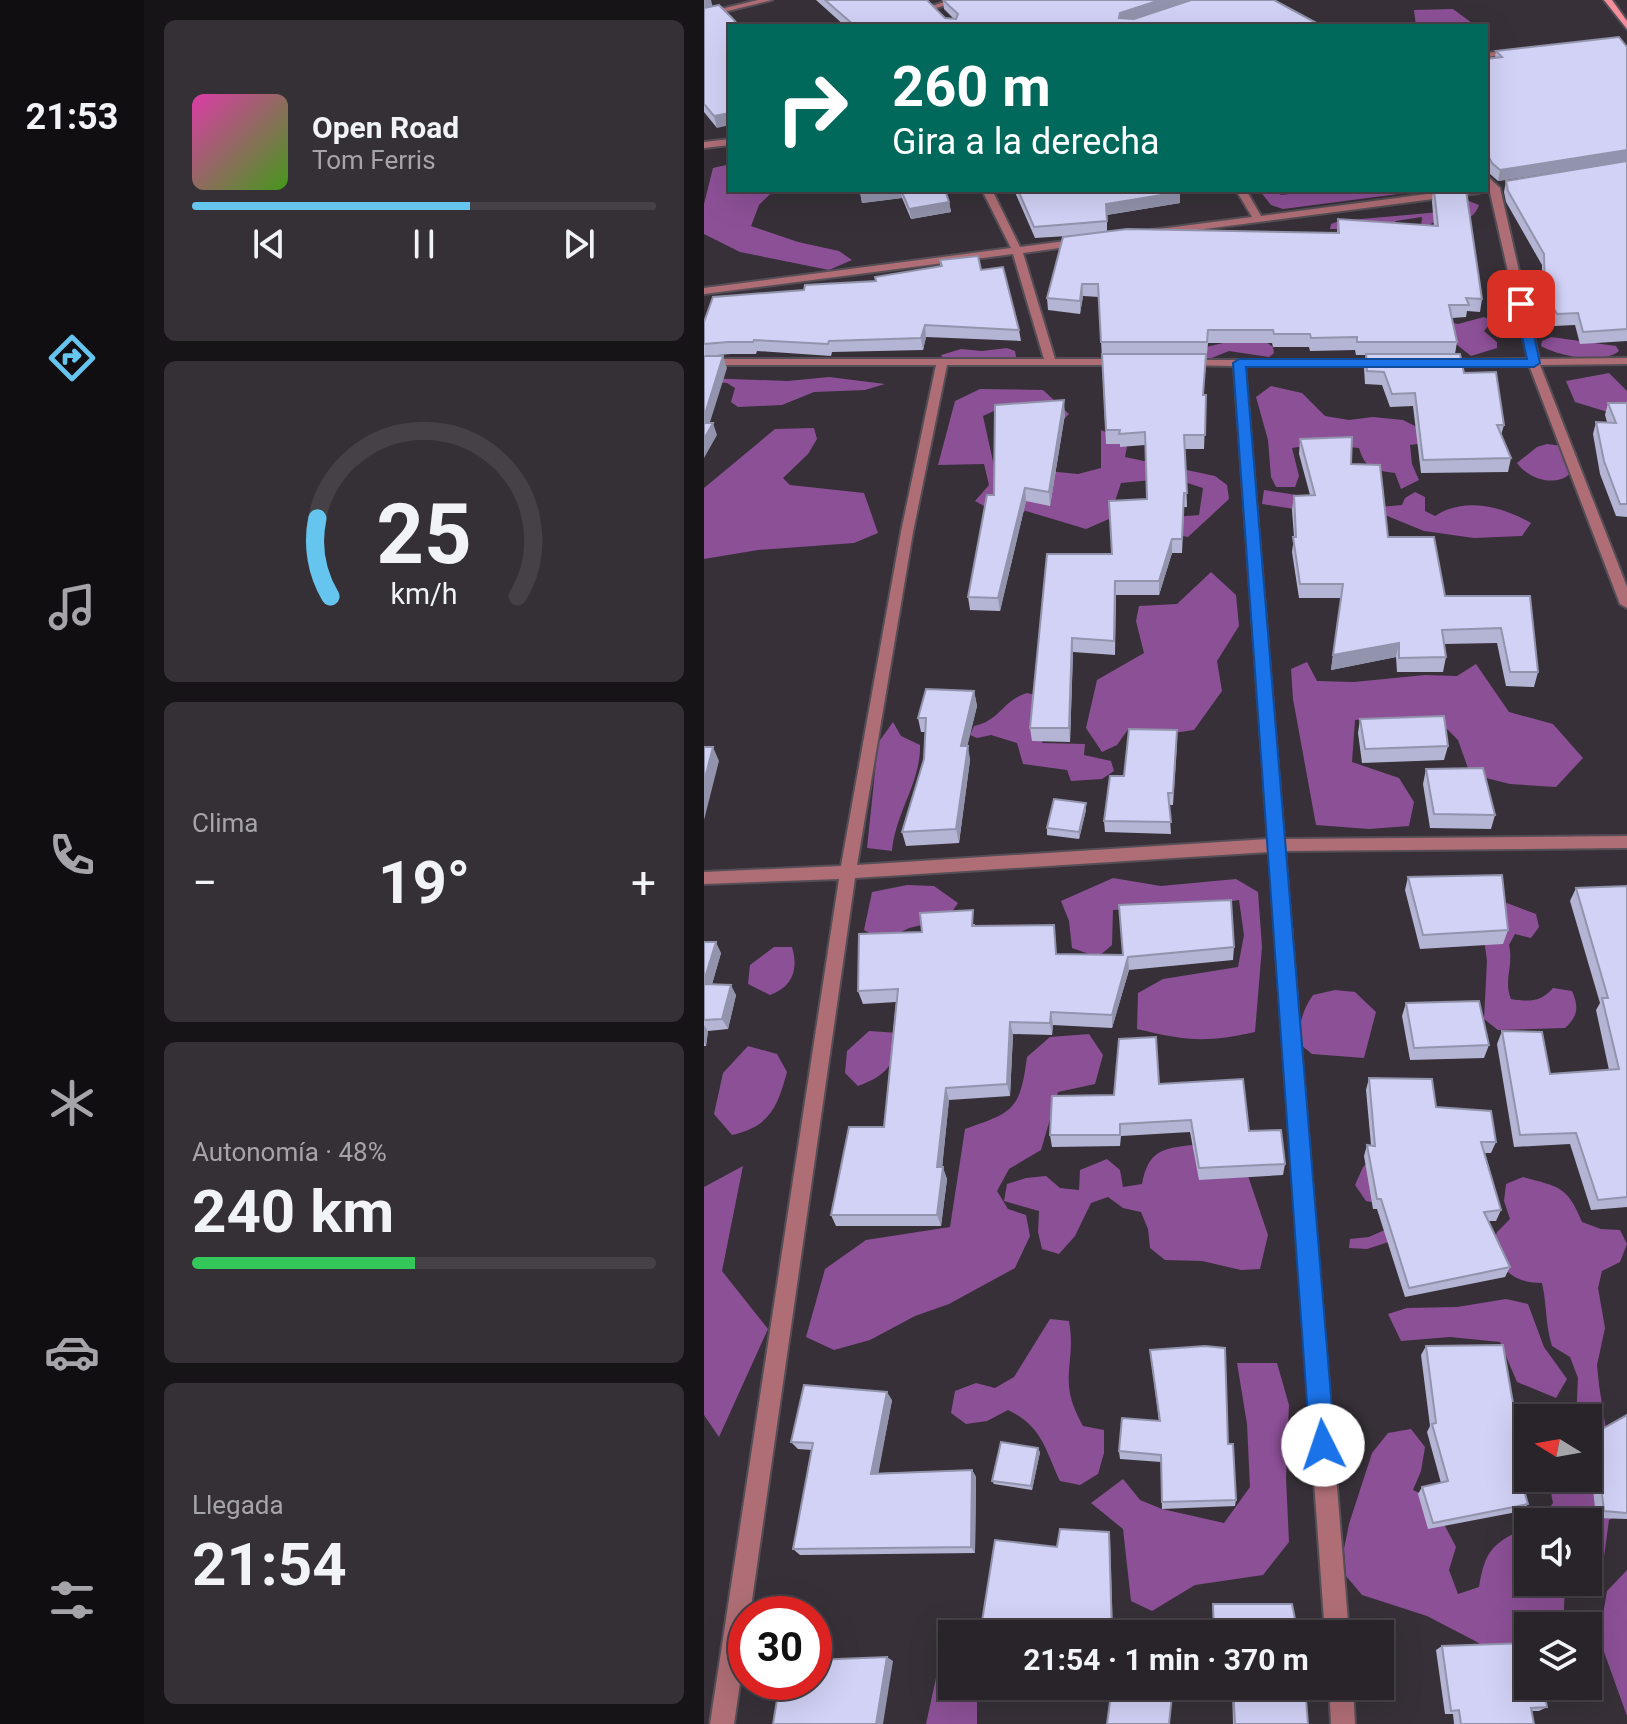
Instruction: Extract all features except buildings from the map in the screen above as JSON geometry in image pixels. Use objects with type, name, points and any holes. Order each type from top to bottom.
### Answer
[{"type":"main road","points":[[1608,0],[1626,23]]},
{"type":"street","points":[[704,15],[768,0]]},
{"type":"street","points":[[925,0],[943,17]]},
{"type":"street","points":[[933,7],[958,0]]},
{"type":"street","points":[[1488,55],[1517,52]]},
{"type":"street","points":[[704,145],[728,142]]},
{"type":"street","points":[[1509,186],[1490,188],[1534,363],[1627,604]]},
{"type":"street","points":[[988,192],[1017,250],[1050,361]]},
{"type":"street","points":[[1242,192],[1258,218]]},
{"type":"street","points":[[1137,234],[1463,192]]},
{"type":"street","points":[[704,291],[1092,240]]},
{"type":"street","points":[[1425,363],[1627,361]]},
{"type":"street","points":[[704,362],[1129,362]]},
{"type":"street","points":[[722,1724],[848,872],[907,532],[942,363]]},
{"type":"street","points":[[1176,363],[1394,363]]},
{"type":"street","points":[[1239,363],[1336,1620]]},
{"type":"street","points":[[704,878],[1278,845],[1627,842]]},
{"type":"street","points":[[1342,1700],[1343,1724]]},
{"type":"shaded area","points":[[1453,9],[1473,24],[1416,24],[1414,10]]},
{"type":"shaded area","points":[[728,166],[728,192],[772,192],[759,205],[751,226],[798,242],[839,251],[852,260],[829,270],[740,252],[704,234],[704,204],[713,168]]},
{"type":"shaded area","points":[[1261,192],[1277,192],[1281,195],[1298,192],[1414,192],[1283,209],[1271,205]]},
{"type":"shaded area","points":[[1464,199],[1479,205],[1468,218],[1446,219],[1424,227],[1421,227],[1422,217],[1396,221],[1388,229],[1330,229],[1331,224],[1339,221],[1440,212]]},
{"type":"shaded area","points":[[1484,317],[1493,321],[1484,331],[1497,342],[1497,348],[1471,356],[1451,340],[1448,322],[1458,324]]},
{"type":"shaded area","points":[[1551,337],[1616,346],[1619,351],[1602,358],[1569,356],[1541,346],[1542,341]]},
{"type":"shaded area","points":[[1227,342],[1266,342],[1273,347],[1274,353],[1269,357],[1229,351],[1204,361],[1198,349]]},
{"type":"shaded area","points":[[1007,348],[1015,351],[1016,357],[945,361],[941,355],[961,349],[982,351]]},
{"type":"shaded area","points":[[1609,373],[1627,391],[1627,418],[1575,402],[1566,381]]},
{"type":"shaded area","points":[[829,377],[885,384],[865,390],[814,392],[782,405],[738,407],[731,402],[735,388],[727,383],[704,381],[704,378],[788,381]]},
{"type":"shaded area","points":[[1271,386],[1302,393],[1325,416],[1349,420],[1373,417],[1403,420],[1431,434],[1433,442],[1410,445],[1412,464],[1419,480],[1401,489],[1395,473],[1371,467],[1359,448],[1316,444],[1292,448],[1299,476],[1295,487],[1276,487],[1271,477],[1268,440],[1256,397]]},
{"type":"shaded area","points":[[980,389],[1043,390],[1069,414],[1049,434],[1007,405],[983,416],[994,466],[1078,474],[1101,468],[1101,430],[1128,441],[1125,457],[1215,476],[1227,485],[1229,499],[1188,537],[1140,528],[1163,518],[1199,515],[1203,488],[1172,478],[1121,483],[1109,519],[1086,529],[1026,511],[1002,516],[975,501],[989,485],[984,464],[938,465],[955,401]]},
{"type":"shaded area","points":[[814,428],[817,439],[808,454],[783,478],[790,485],[864,493],[878,533],[854,543],[758,550],[704,559],[704,488],[775,429]]},
{"type":"shaded area","points":[[1547,444],[1571,447],[1577,453],[1575,465],[1563,478],[1544,480],[1534,477],[1517,463],[1537,447]]},
{"type":"shaded area","points":[[1264,490],[1379,507],[1402,505],[1405,498],[1415,492],[1425,497],[1425,511],[1435,516],[1459,506],[1471,505],[1496,508],[1531,523],[1522,536],[1474,538],[1424,531],[1380,513],[1333,515],[1262,504]]},
{"type":"shaded area","points":[[1211,572],[1236,595],[1239,626],[1217,661],[1222,691],[1194,730],[1167,734],[1129,728],[1117,745],[1102,752],[1086,728],[1097,680],[1144,653],[1136,621],[1139,606],[1177,604]]},
{"type":"shaded area","points":[[1307,662],[1317,681],[1354,682],[1425,675],[1457,676],[1476,664],[1509,712],[1553,724],[1583,758],[1556,787],[1510,784],[1470,774],[1458,740],[1434,716],[1355,720],[1352,762],[1399,778],[1414,802],[1409,826],[1369,829],[1316,825],[1293,699],[1291,669]]},
{"type":"shaded area","points":[[1027,693],[1039,696],[1046,733],[1042,743],[1085,744],[1084,755],[1111,761],[1114,771],[1102,779],[1071,781],[1067,770],[1023,764],[1017,743],[991,735],[977,738],[970,735],[974,726],[990,720]]},
{"type":"shaded area","points":[[893,722],[901,736],[920,745],[916,772],[892,851],[867,848],[878,743]]},
{"type":"shaded area","points":[[1113,878],[1161,886],[1236,879],[1258,892],[1262,947],[1255,1032],[1196,1039],[1137,1029],[1138,993],[1163,979],[1238,967],[1244,935],[1239,900],[1198,907],[1113,910],[1112,945],[1098,957],[1072,948],[1069,921],[1061,901]]},
{"type":"shaded area","points":[[907,885],[934,886],[958,903],[947,919],[909,928],[883,941],[864,930],[872,892]]},
{"type":"shaded area","points":[[1475,891],[1536,914],[1539,927],[1531,938],[1515,934],[1509,945],[1509,992],[1511,999],[1529,1001],[1544,996],[1553,988],[1572,991],[1576,1011],[1565,1028],[1498,1030],[1484,1019],[1487,961],[1485,946],[1474,918]]},
{"type":"shaded area","points":[[774,947],[792,947],[795,963],[792,977],[778,992],[770,995],[748,984],[750,965]]},
{"type":"shaded area","points":[[1335,990],[1355,992],[1376,1012],[1364,1058],[1312,1054],[1301,1045],[1301,1025],[1309,1001],[1313,995]]},
{"type":"shaded area","points":[[869,1031],[899,1033],[888,1067],[858,1086],[845,1073],[847,1051]]},
{"type":"shaded area","points":[[1089,1034],[1103,1055],[1095,1084],[1058,1092],[1041,1150],[1009,1169],[997,1191],[1008,1209],[1026,1215],[1030,1236],[1015,1268],[949,1304],[915,1316],[870,1340],[834,1350],[806,1337],[825,1269],[866,1240],[950,1227],[965,1129],[994,1118],[1012,1106],[1021,1088],[1027,1057],[1050,1037]]},
{"type":"shaded area","points":[[748,1046],[777,1054],[787,1072],[780,1096],[770,1114],[755,1126],[732,1135],[714,1114],[723,1073]]},
{"type":"shaded area","points":[[1193,1145],[1244,1164],[1268,1235],[1260,1269],[1241,1270],[1202,1261],[1165,1260],[1150,1248],[1148,1229],[1141,1212],[1123,1208],[1108,1197],[1091,1203],[1075,1236],[1059,1254],[1042,1249],[1038,1232],[1039,1211],[1004,1201],[1007,1184],[1026,1178],[1046,1176],[1060,1188],[1079,1190],[1080,1170],[1107,1159],[1120,1170],[1123,1187],[1142,1184],[1148,1164],[1158,1153]]},
{"type":"shaded area","points":[[1377,1153],[1395,1240],[1367,1249],[1349,1248],[1350,1239],[1369,1237],[1389,1228],[1376,1203],[1366,1201],[1355,1185],[1363,1167]]},
{"type":"shaded area","points":[[743,1166],[722,1271],[768,1329],[719,1437],[704,1415],[704,1187]]},
{"type":"shaded area","points":[[1523,1177],[1560,1189],[1577,1210],[1582,1222],[1601,1229],[1620,1230],[1627,1244],[1620,1262],[1602,1271],[1598,1288],[1605,1328],[1597,1365],[1602,1404],[1577,1404],[1578,1378],[1570,1357],[1552,1346],[1542,1283],[1518,1279],[1501,1265],[1491,1251],[1497,1232],[1510,1219],[1504,1201],[1506,1184]]},
{"type":"shaded area","points":[[1506,1299],[1528,1304],[1544,1347],[1567,1379],[1556,1398],[1517,1382],[1500,1342],[1450,1337],[1401,1341],[1388,1314],[1407,1308],[1457,1307]]},
{"type":"shaded area","points":[[1050,1319],[1069,1321],[1069,1384],[1075,1410],[1083,1426],[1104,1430],[1104,1453],[1098,1474],[1080,1485],[1060,1481],[1041,1440],[1019,1416],[1008,1410],[987,1421],[966,1424],[951,1413],[955,1391],[976,1383],[995,1388],[1014,1377]]},
{"type":"shaded area","points":[[1237,1363],[1277,1363],[1289,1405],[1286,1478],[1289,1542],[1263,1575],[1195,1585],[1152,1611],[1131,1601],[1123,1529],[1091,1503],[1123,1479],[1140,1500],[1162,1509],[1224,1523],[1250,1487],[1247,1424]]},
{"type":"shaded area","points":[[1602,1404],[1607,1436],[1627,1510],[1609,1520],[1603,1564],[1602,1508],[1549,1508],[1553,1503],[1551,1492],[1602,1492]]},
{"type":"shaded area","points":[[1411,1429],[1425,1447],[1421,1471],[1413,1490],[1439,1502],[1445,1526],[1456,1547],[1449,1570],[1458,1594],[1479,1587],[1488,1555],[1514,1534],[1514,1596],[1565,1596],[1565,1612],[1514,1612],[1514,1667],[1477,1642],[1427,1616],[1362,1595],[1346,1576],[1344,1549],[1349,1524],[1372,1453],[1388,1433]]},
{"type":"shaded area","points":[[1627,1570],[1627,1716],[1602,1646],[1607,1591]]},
{"type":"shaded area","points":[[936,1678],[938,1700],[977,1702],[977,1724],[926,1724]]},
{"type":"route","points":[[1323,1445],[1239,363],[1534,363],[1521,304]]}]
